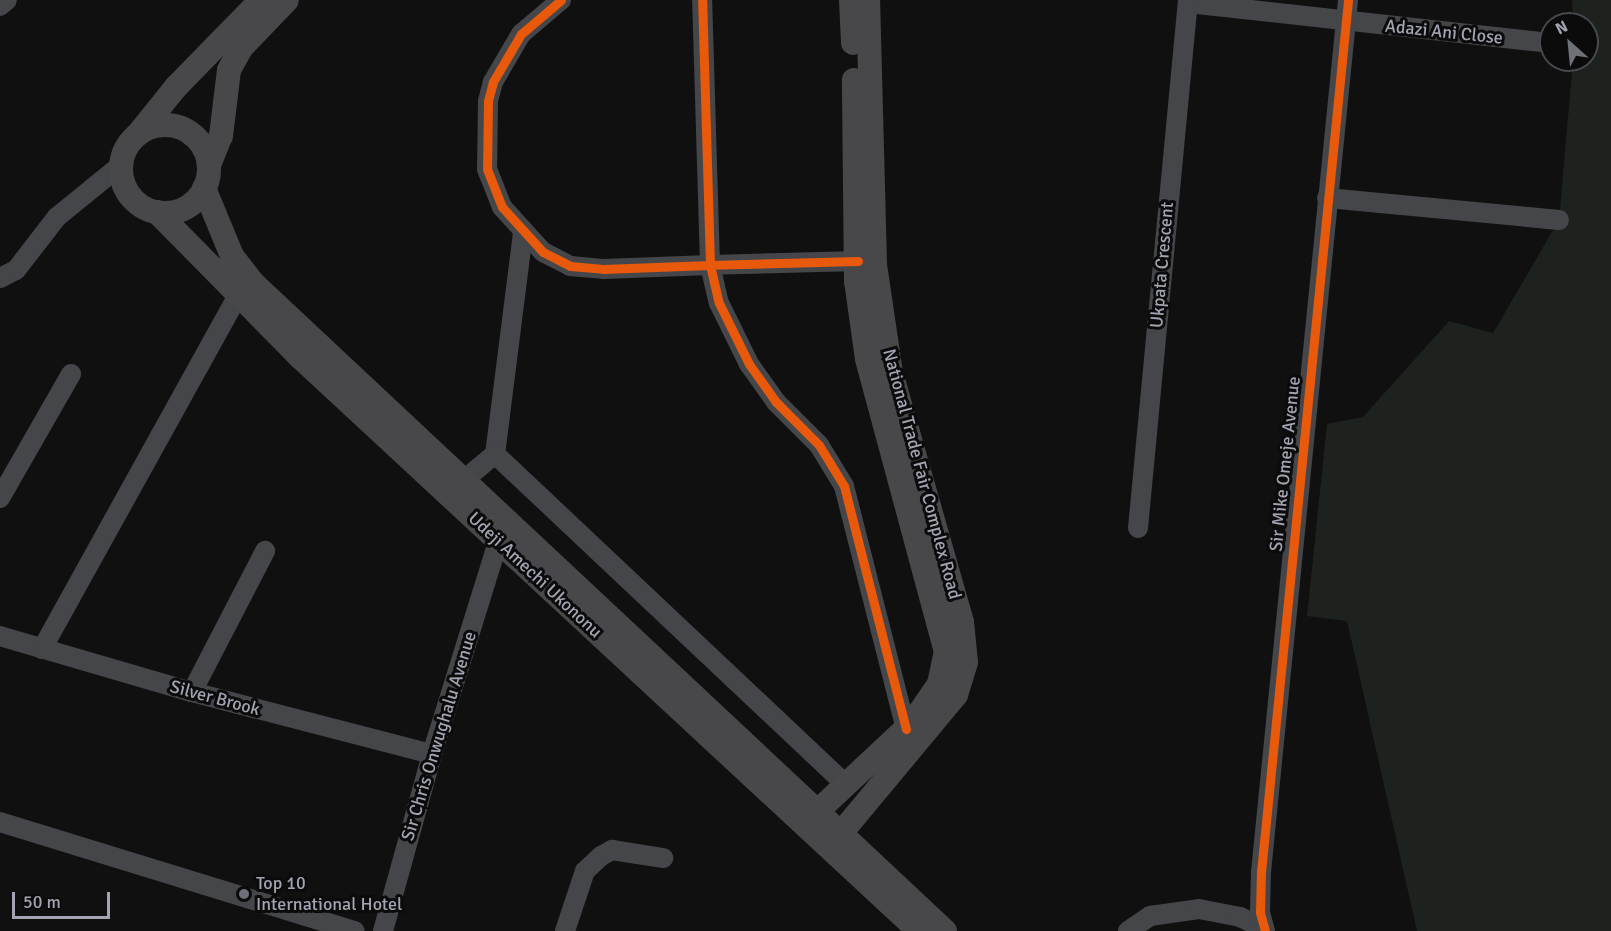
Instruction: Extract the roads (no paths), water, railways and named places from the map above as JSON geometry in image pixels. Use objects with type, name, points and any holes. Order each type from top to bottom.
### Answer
[{"type":"main road","points":[[261,0],[176,87],[137,135],[121,165],[127,190],[145,208],[157,212],[184,208],[204,188],[209,165],[221,136],[229,70],[241,48],[286,0]]},
{"type":"main road","name":"National Trade Fair Complex Road","points":[[810,817],[906,729],[939,684],[946,652],[867,359],[856,281],[858,261],[851,0]]},
{"type":"main road","name":"National Trade Fair Complex Road","points":[[835,841],[956,695],[966,662],[962,622],[888,351],[875,264],[868,0]]},
{"type":"main road","points":[[137,135],[162,125],[182,129],[199,140],[209,165]]},
{"type":"main road","name":"Udeji Amechi Ukononu","points":[[204,188],[232,256],[253,283],[418,450],[498,542],[810,817]]},
{"type":"main road","name":"Udeji Amechi Ukononu","points":[[157,212],[237,297],[418,450],[464,480],[835,841],[919,931]]},
{"type":"main road","points":[[835,841],[945,931]]},
{"type":"street","points":[[0,6],[7,0]]},
{"type":"street","points":[[561,0],[520,34],[502,62],[488,101],[487,169],[502,207],[523,233],[543,252],[570,266],[858,261]]},
{"type":"street","points":[[702,0],[710,265],[719,303],[749,364],[776,402],[819,445],[844,486],[906,729]]},
{"type":"street","name":"Sir Mike Omeje Avenue","points":[[1264,930],[1261,872],[1348,0]]},
{"type":"street","name":"Ukpata Crescent","points":[[1138,528],[1188,1],[1345,22]]},
{"type":"street","name":"Adazi Ani Close","points":[[1345,22],[1539,42]]},
{"type":"street","points":[[0,278],[16,270],[57,217],[121,165]]},
{"type":"street","points":[[1327,198],[1559,220]]},
{"type":"street","points":[[464,480],[495,454],[523,233]]},
{"type":"street","points":[[42,649],[237,297]]},
{"type":"street","points":[[0,498],[71,374]]},
{"type":"street","points":[[495,454],[845,784]]},
{"type":"street","name":"Sir Chris Onwughalu Avenue","points":[[383,931],[432,754],[498,542]]},
{"type":"street","points":[[192,692],[265,552]]},
{"type":"street","name":"Silver Brook","points":[[0,636],[192,692],[432,754]]},
{"type":"street","points":[[0,822],[355,931]]},
{"type":"street","points":[[565,931],[585,871],[601,856],[612,850],[663,858]]},
{"type":"street","points":[[1128,931],[1150,916],[1199,909],[1240,917],[1264,930]]},
{"type":"place","name":"Top 10 International Hotel","points":[[244,894]]}]
